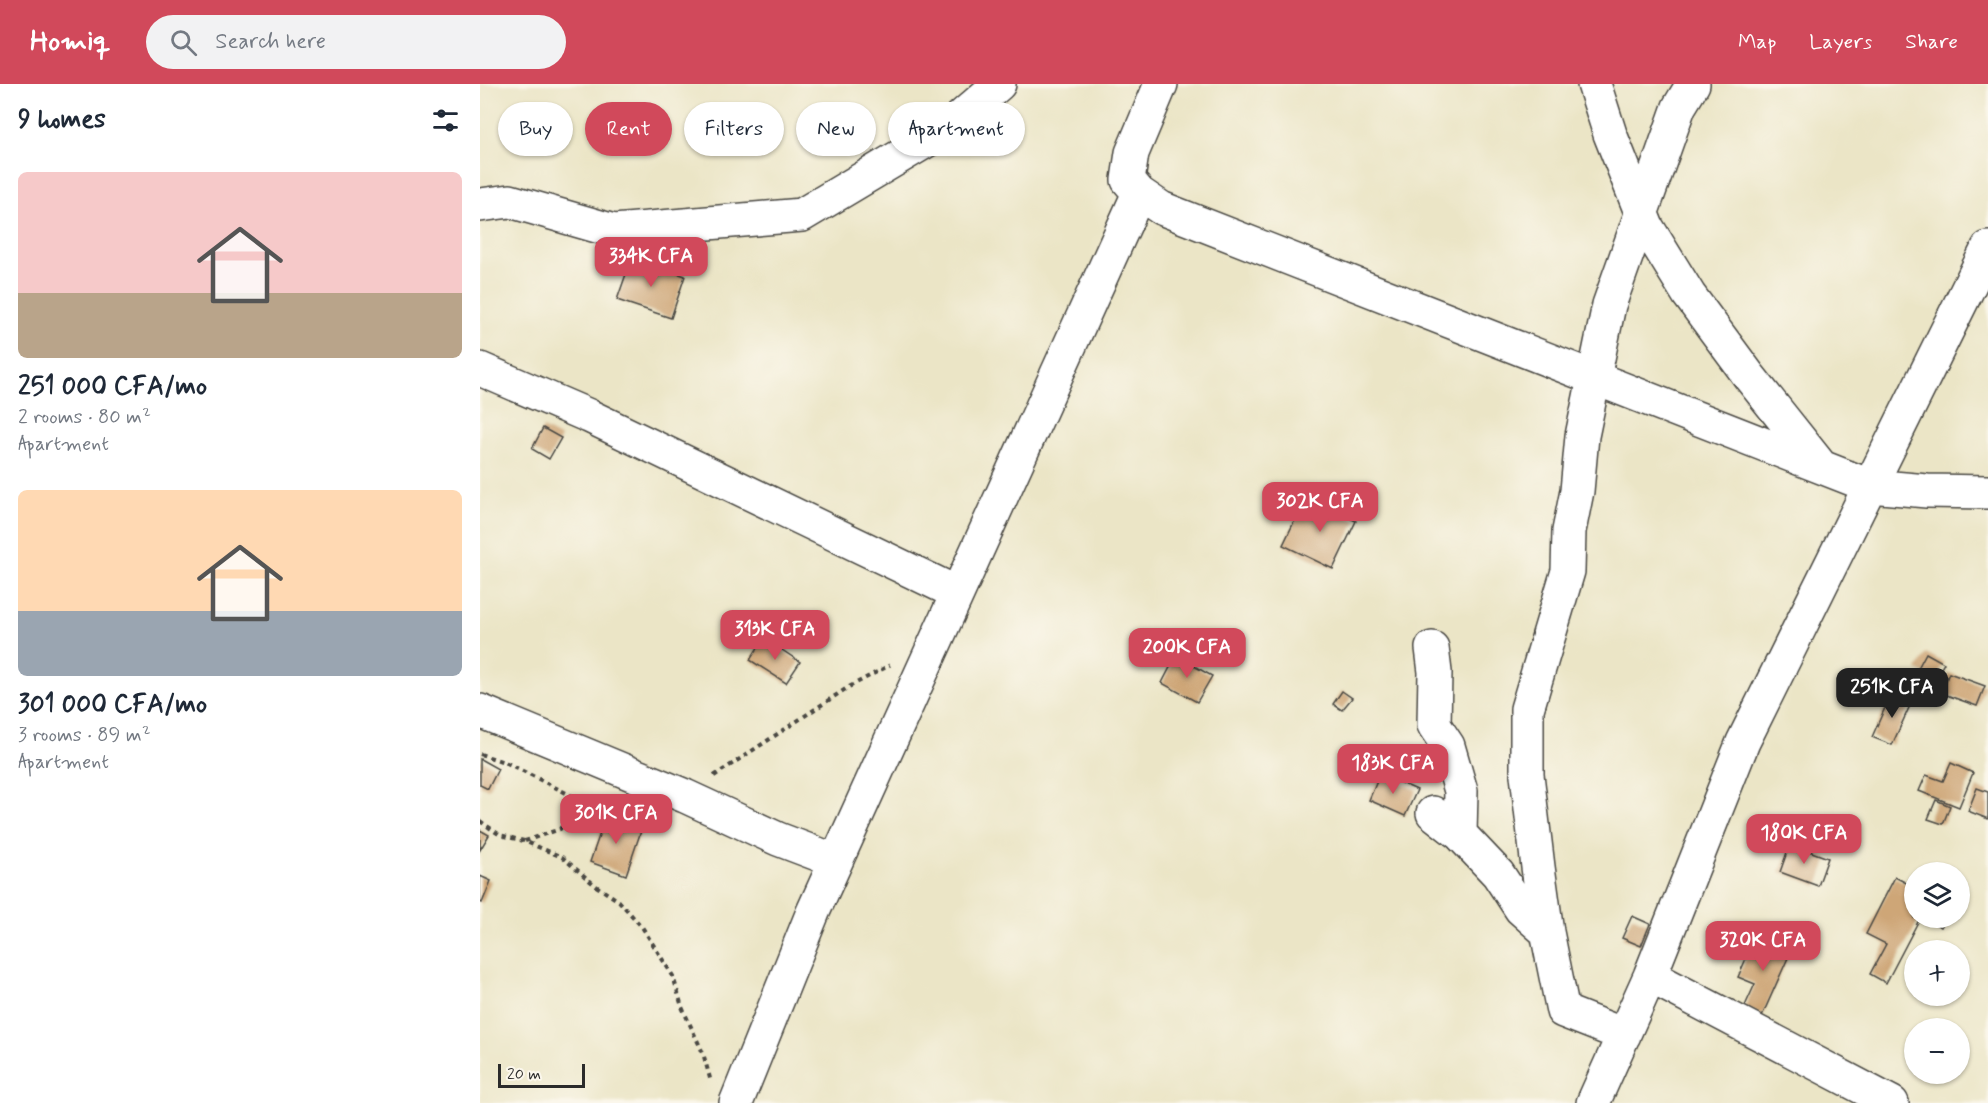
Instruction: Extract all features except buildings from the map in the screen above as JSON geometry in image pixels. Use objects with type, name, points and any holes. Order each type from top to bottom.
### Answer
[{"type":"street","points":[[480,205],[510,201],[614,231],[802,215],[951,126],[999,84]]},
{"type":"street","points":[[1161,84],[1132,153],[1128,180],[1139,193],[1161,208],[1870,486],[1927,491],[1988,492]]},
{"type":"street","points":[[1594,84],[1610,134],[1647,226],[1689,295],[1821,467]]},
{"type":"street","points":[[1623,1035],[1563,1011],[1547,932],[1527,775],[1527,709],[1568,571],[1569,531],[1582,436],[1609,305],[1679,107],[1693,84]]},
{"type":"street","points":[[724,1093],[813,912],[1139,193]]},
{"type":"street","points":[[1593,1103],[1650,976],[1743,742],[1988,248]]},
{"type":"street","points":[[480,369],[589,416],[957,593]]},
{"type":"street","points":[[1432,648],[1435,672],[1434,725],[1448,746],[1461,791],[1460,834]]},
{"type":"street","points":[[480,711],[685,796],[778,839],[836,861]]},
{"type":"street","points":[[1433,813],[1460,834],[1498,874],[1521,909],[1547,932]]},
{"type":"street","points":[[1650,976],[1892,1103]]},
{"type":"path","points":[[685,796],[847,688],[884,667],[930,653]]},
{"type":"path","points":[[480,754],[507,763],[580,800],[635,806]]},
{"type":"path","points":[[524,841],[560,829],[580,800]]},
{"type":"path","points":[[480,821],[500,835],[524,841],[562,857],[596,886],[619,901],[642,927],[673,976],[682,1007],[724,1093]]}]
